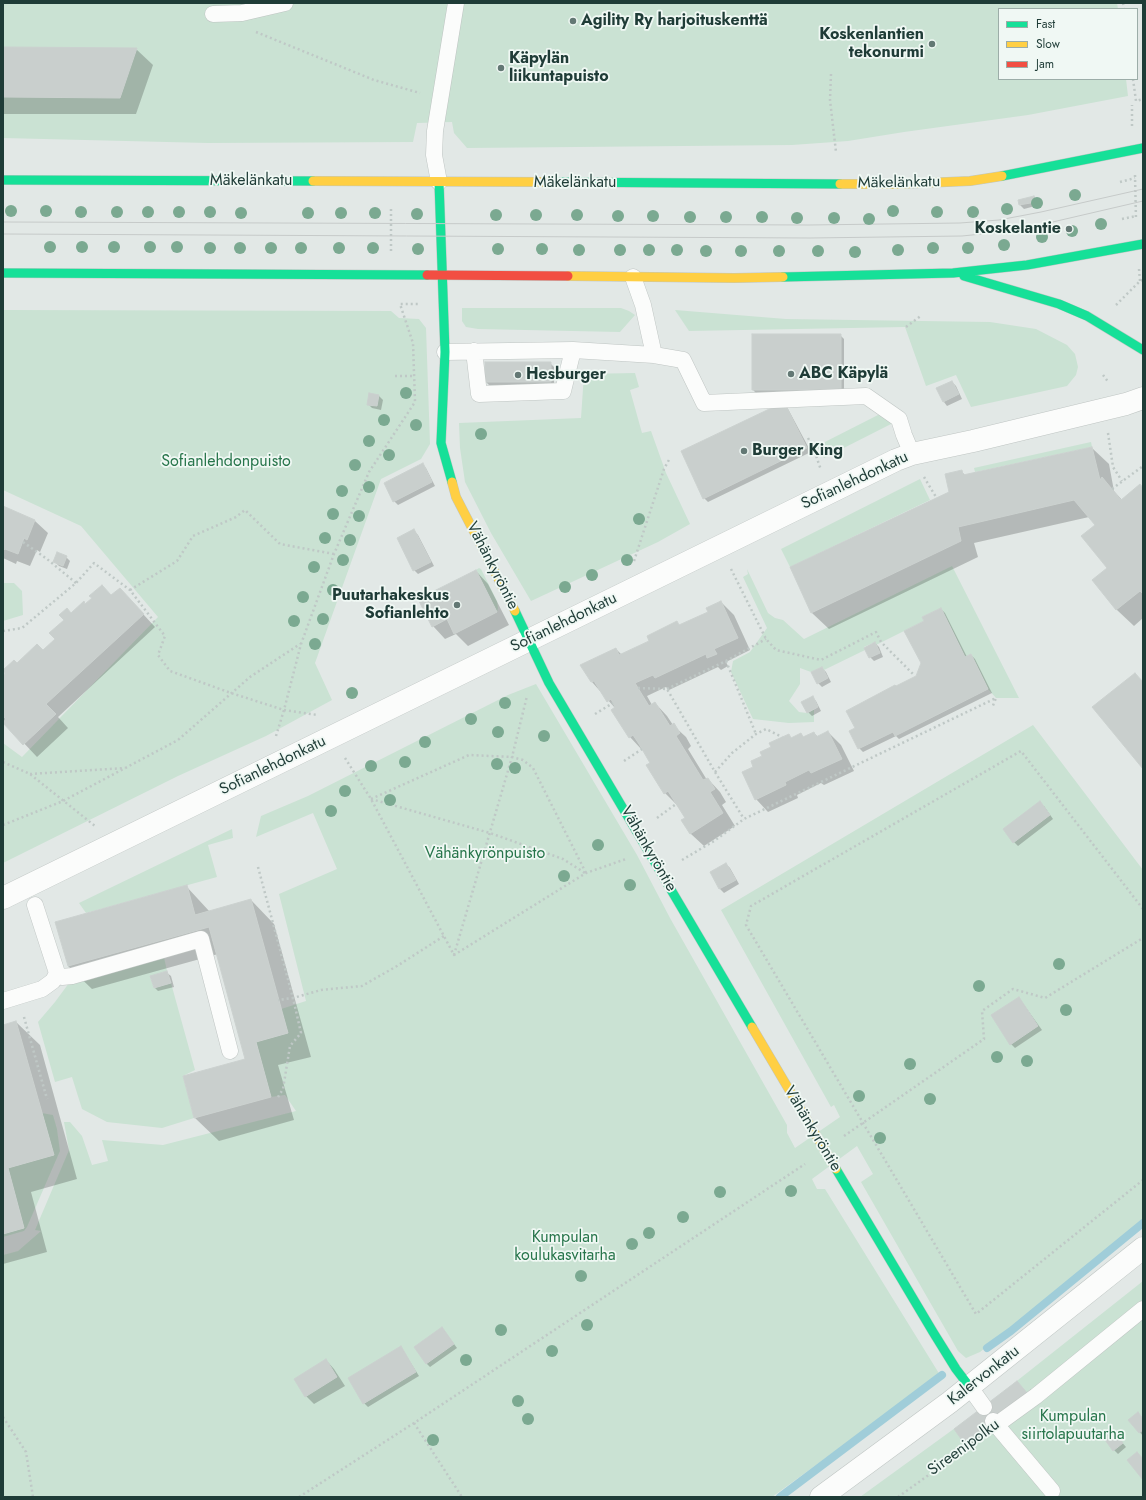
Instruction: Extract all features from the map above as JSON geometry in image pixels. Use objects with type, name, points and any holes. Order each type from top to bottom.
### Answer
[{"type":"main road","name":"Mäkelänkatu","points":[[3,180],[900,184],[954,181],[1011,175],[1143,148]]},
{"type":"main road","name":"Vähänkyröntie","points":[[439,182],[445,352],[441,443],[456,497],[513,606],[549,683],[812,1130],[940,1344],[969,1386]]},
{"type":"main road","points":[[3,273],[734,278],[953,273],[1027,265],[1143,244]]},
{"type":"main road","points":[[953,273],[1059,304],[1087,316],[1143,350]]},
{"type":"street","name":"Sofianlehdonkatu","points":[[3,898],[896,460],[916,463],[973,442],[1126,404],[1143,398]]},
{"type":"street","name":"Kalervonkatu","points":[[821,1497],[950,1402],[1021,1347],[1143,1248]]},
{"type":"lane","points":[[212,14],[242,13],[285,3]]},
{"type":"lane","points":[[439,182],[434,155],[434,131],[456,3]]},
{"type":"lane","points":[[633,277],[643,305],[654,354]]},
{"type":"lane","points":[[445,352],[573,350],[654,354],[683,360],[704,403],[866,396],[899,419],[916,463]]},
{"type":"lane","points":[[474,352],[479,394],[563,391],[573,350]]},
{"type":"lane","points":[[35,905],[57,973],[62,977],[72,976],[201,939],[230,1050]]},
{"type":"lane","points":[[3,1001],[42,988],[53,981],[57,973]]},
{"type":"lane","name":"Sireenipolku","points":[[995,1423],[1036,1396],[1143,1309]]},
{"type":"lane","points":[[969,1386],[984,1407]]},
{"type":"lane","points":[[995,1423],[1052,1491]]},
{"type":"path","points":[[242,13],[254,31],[374,80],[440,99]]},
{"type":"path","points":[[830,74],[830,100],[836,152]]},
{"type":"path","points":[[1133,80],[1136,101],[1143,99]]},
{"type":"path","points":[[1120,182],[1135,178],[1136,216],[1122,219]]},
{"type":"path","points":[[390,276],[391,181]]},
{"type":"path","points":[[1112,308],[1140,281],[1143,280]]},
{"type":"path","points":[[274,740],[284,710],[301,644],[334,554],[369,472],[415,402],[414,343],[400,304]]},
{"type":"path","points":[[906,327],[922,315]]},
{"type":"path","points":[[395,376],[414,376]]},
{"type":"path","points":[[1108,432],[1112,467],[1122,481]]},
{"type":"path","points":[[808,438],[813,447],[821,471]]},
{"type":"path","points":[[634,562],[664,469],[670,458]]},
{"type":"path","points":[[916,463],[936,497]]},
{"type":"path","points":[[1112,489],[1143,466]]},
{"type":"path","points":[[130,590],[177,561],[193,536],[236,517],[246,510],[280,544],[334,554]]},
{"type":"path","points":[[23,542],[47,559],[76,583]]},
{"type":"path","points":[[3,631],[22,628],[76,583],[94,563],[130,590],[165,636],[158,656],[170,671],[284,710],[320,715]]},
{"type":"path","points":[[731,569],[766,639],[776,650],[821,660],[876,632],[881,642],[913,674]]},
{"type":"path","points":[[638,688],[667,690],[726,661],[766,639]]},
{"type":"path","points":[[3,825],[63,801],[178,740],[250,677],[301,644]]},
{"type":"path","points":[[726,661],[756,734]]},
{"type":"path","points":[[667,690],[744,819]]},
{"type":"path","points":[[454,955],[512,757],[527,694]]},
{"type":"path","points":[[682,860],[714,841],[744,819],[996,698],[992,708]]},
{"type":"path","points":[[594,715],[613,703]]},
{"type":"path","points":[[715,772],[732,753],[756,734],[766,729],[782,737]]},
{"type":"path","points":[[622,762],[642,749]]},
{"type":"path","points":[[1143,909],[1021,751],[750,906],[746,925],[976,1314],[1143,1180]]},
{"type":"path","points":[[371,799],[469,755],[512,757],[523,760],[533,768],[586,873]]},
{"type":"path","points":[[343,756],[371,799],[454,955]]},
{"type":"path","points":[[3,762],[30,774],[95,827]]},
{"type":"path","points":[[30,774],[126,768]]},
{"type":"path","points":[[371,799],[490,833],[563,859],[586,873]]},
{"type":"path","points":[[651,822],[676,804]]},
{"type":"path","points":[[454,955],[586,873],[629,858]]},
{"type":"path","points":[[258,867],[301,1033],[290,1046],[283,1089],[278,1097]]},
{"type":"path","points":[[278,1000],[293,998],[321,990],[362,986],[444,936]]},
{"type":"path","points":[[849,1133],[984,1039],[982,1011],[1013,989],[1045,998],[1143,938]]},
{"type":"path","points":[[24,1019],[47,1099]]},
{"type":"path","points":[[299,1497],[414,1423],[803,1165]]},
{"type":"path","points":[[3,1417],[26,1452],[33,1497]]},
{"type":"path","points":[[414,1423],[462,1497]]},
{"type":"path","name":"Sireenipolku","points":[[898,1497],[995,1423]]},
{"type":"green space","name":"Käpylän liikuntapuisto","points":[[3,3],[1117,3],[1118,8],[998,8],[998,80],[1126,80],[1128,96],[1028,115],[848,141],[792,145],[467,148],[454,133],[452,122],[417,123],[413,142],[208,143],[3,138]]},
{"type":"green space","points":[[462,308],[621,308],[635,315],[620,332],[478,329],[466,327],[462,321]]},
{"type":"green space","name":"Sofianlehdonpuisto","points":[[3,310],[391,311],[399,318],[419,319],[426,328],[430,444],[421,459],[381,479],[315,663],[332,700],[266,736],[178,776],[3,863],[3,743],[22,757],[158,617],[81,526],[3,490]]},
{"type":"green space","points":[[675,310],[786,319],[990,322],[1036,329],[1067,345],[1075,354],[1078,367],[1076,375],[1067,386],[971,407],[956,375],[926,386],[905,327],[689,331]]},
{"type":"green space","points":[[635,373],[639,387],[630,390],[642,433],[651,431],[666,473],[690,524],[658,542],[531,601],[491,533],[465,482],[460,448],[459,423],[581,418],[584,374]]},
{"type":"green space","points":[[878,415],[884,415],[889,418],[891,424],[824,458],[817,446]]},
{"type":"green space","points":[[1091,442],[1092,447],[975,472],[974,468]]},
{"type":"green space","points":[[920,479],[930,500],[790,567],[781,549]]},
{"type":"green space","points":[[952,566],[1019,698],[996,698],[988,689],[971,654],[965,657],[941,608],[922,617],[924,621],[876,645],[875,642],[864,647],[865,650],[824,670],[822,667],[811,672],[800,668],[800,684],[789,701],[799,712],[807,713],[814,709],[814,722],[789,723],[753,719],[731,672],[733,661],[750,652],[767,628],[743,577],[748,574],[747,569],[768,613],[775,618],[783,620],[804,639]]},
{"type":"green space","points":[[479,568],[481,569],[497,601],[497,612],[476,570]]},
{"type":"green space","points":[[3,583],[14,583],[22,591],[23,615],[3,621]]},
{"type":"green space","name":"Kumpulan koulukasvitarha","points":[[536,684],[637,855],[670,918],[787,1125],[787,1133],[795,1148],[840,1117],[834,1105],[831,1107],[721,910],[1033,725],[1143,870],[1143,1220],[980,1352],[966,1358],[958,1351],[861,1182],[873,1174],[857,1146],[812,1179],[817,1189],[825,1189],[940,1375],[772,1497],[3,1497],[3,1255],[18,1251],[41,1231],[35,1230],[69,1150],[64,1122],[70,1122],[82,1136],[92,1165],[108,1161],[102,1140],[163,1145],[296,1111],[285,1095],[271,1097],[256,1042],[288,1033],[281,1009],[306,1001],[279,894],[337,869],[313,813],[256,837],[261,816],[308,796],[508,695]]},
{"type":"green space","points":[[232,829],[233,838],[208,845],[217,877],[86,913],[79,903]]},
{"type":"green space","points":[[164,957],[167,971],[150,977],[154,988],[171,983],[195,1070],[183,1076],[194,1118],[162,1128],[107,1122],[82,1109],[72,1077],[55,1082],[38,1022],[69,983]]},
{"type":"green space","points":[[42,1113],[53,1115],[57,1129],[60,1151],[27,1227],[24,1231],[3,1237],[3,1234],[24,1228],[8,1168],[54,1155]]},
{"type":"green space","name":"Kumpulan siirtolapuutarha","points":[[1143,1281],[1143,1497],[860,1497],[984,1407]]},
{"type":"building","points":[[3,47],[137,48],[120,98],[3,97]]},
{"type":"building","points":[[1034,196],[1036,202],[1019,205],[1018,200]]},
{"type":"building","points":[[752,334],[841,334],[841,390],[752,390]]},
{"type":"building","name":"Hesburger","points":[[485,362],[551,362],[551,382],[485,382]]},
{"type":"building","points":[[952,381],[959,394],[943,402],[936,388]]},
{"type":"building","points":[[369,393],[379,395],[377,406],[367,405]]},
{"type":"building","points":[[784,402],[807,448],[703,499],[681,451]]},
{"type":"building","points":[[1092,447],[1100,480],[1102,477],[1121,500],[1140,484],[1143,488],[1143,594],[1140,591],[1116,610],[1092,580],[1107,568],[1081,536],[1095,525],[1074,500],[958,527],[961,541],[811,613],[790,567],[949,492],[945,474],[962,470],[963,475]]},
{"type":"building","points":[[423,463],[432,482],[393,502],[384,483]]},
{"type":"building","points":[[3,506],[35,520],[27,540],[24,538],[18,554],[5,549],[3,551]]},
{"type":"building","points":[[414,529],[431,562],[413,571],[397,538]]},
{"type":"building","points":[[57,552],[67,556],[63,566],[53,562]]},
{"type":"building","name":"Puutarhakeskus Sofianlehto","points":[[476,570],[497,612],[454,634],[447,619],[432,627],[418,599]]},
{"type":"building","points":[[102,585],[111,595],[120,588],[144,614],[46,704],[56,714],[23,745],[3,723],[6,719],[3,716],[3,676],[5,674],[3,670],[14,660],[17,663],[37,644],[43,650],[55,639],[49,633],[64,620],[59,615],[67,608],[71,613],[84,601],[85,604],[92,598],[89,596]]},
{"type":"building","points":[[721,601],[738,638],[714,649],[717,654],[707,658],[706,654],[655,678],[653,675],[635,683],[649,706],[655,702],[670,726],[674,723],[680,733],[676,736],[703,780],[708,778],[715,789],[710,792],[723,813],[690,834],[681,820],[685,818],[668,791],[664,794],[646,765],[650,763],[639,744],[633,735],[629,738],[611,710],[615,707],[611,699],[607,702],[594,681],[591,682],[580,665],[616,648],[619,655],[649,641],[647,636],[677,621],[679,625],[708,612],[706,608]]},
{"type":"building","points":[[941,608],[965,657],[971,654],[988,689],[895,736],[893,732],[858,749],[849,731],[855,728],[846,711],[895,685],[896,686],[916,676],[921,663],[904,631],[924,621],[922,617]]},
{"type":"building","points":[[875,642],[880,653],[869,658],[864,648]]},
{"type":"building","points":[[822,667],[828,678],[817,684],[811,672]]},
{"type":"building","points":[[1135,673],[1143,682],[1143,769],[1092,707]]},
{"type":"building","points":[[813,696],[818,707],[807,713],[801,702]]},
{"type":"building","points":[[828,731],[842,759],[811,773],[809,770],[785,782],[786,785],[755,800],[742,772],[753,767],[751,761],[762,756],[760,752],[771,747],[769,743],[789,734],[791,738],[801,733],[803,737],[814,732],[816,737]]},
{"type":"building","points":[[1040,801],[1050,815],[1013,843],[1003,829]]},
{"type":"building","points":[[726,863],[736,880],[719,889],[710,872]]},
{"type":"building","points":[[187,885],[195,915],[251,899],[288,1033],[256,1042],[271,1097],[194,1118],[183,1076],[245,1059],[209,927],[68,966],[55,922]]},
{"type":"building","points":[[167,971],[171,983],[154,988],[150,976]]},
{"type":"building","points":[[1019,997],[1038,1026],[1010,1045],[991,1015]]},
{"type":"building","points":[[16,1021],[54,1155],[8,1168],[24,1228],[3,1234],[3,1025]]},
{"type":"building","points":[[442,1327],[454,1344],[426,1364],[414,1347]]},
{"type":"building","points":[[401,1346],[416,1372],[363,1404],[348,1378]]},
{"type":"building","points":[[326,1359],[337,1377],[305,1397],[294,1379]]},
{"type":"building","points":[[1017,1381],[1028,1394],[964,1443],[954,1429]]},
{"type":"building","points":[[1138,1412],[1143,1419],[1143,1430],[1139,1433],[1128,1420]]},
{"type":"building","points":[[1112,1429],[1123,1443],[1113,1451],[1103,1437]]},
{"type":"building","points":[[1137,1452],[1143,1459],[1143,1480],[1127,1460]]},
{"type":"waterway","points":[[987,1348],[1011,1331],[1143,1223]]},
{"type":"waterway","points":[[780,1497],[942,1375]]},
{"type":"tram line","points":[[3,222],[809,225],[960,223],[999,220],[1143,189]]},
{"type":"tram line","points":[[3,234],[810,238],[962,236],[1001,232],[1044,224],[1143,201]]},
{"type":"traffic: fast","points":[[1002,176],[1143,148]]},
{"type":"traffic: fast","points":[[3,180],[313,181]]},
{"type":"traffic: fast","points":[[439,182],[445,352],[441,443],[452,482]]},
{"type":"traffic: fast","points":[[548,182],[840,184]]},
{"type":"traffic: fast","points":[[783,277],[953,273],[1027,265],[1143,244]]},
{"type":"traffic: fast","points":[[3,273],[427,275]]},
{"type":"traffic: fast","points":[[964,276],[1059,304],[1087,316],[1143,350]]},
{"type":"traffic: fast","points":[[515,611],[549,683],[752,1027]]},
{"type":"traffic: fast","points":[[836,1169],[933,1332],[956,1369],[969,1386]]},
{"type":"traffic: slow","points":[[840,184],[900,184],[970,181],[1002,176]]},
{"type":"traffic: slow","points":[[313,181],[548,182]]},
{"type":"traffic: slow","points":[[568,276],[734,278],[783,277]]},
{"type":"traffic: slow","points":[[452,482],[456,497],[515,611]]},
{"type":"traffic: slow","points":[[752,1027],[836,1169]]},
{"type":"traffic: jam","points":[[427,275],[568,276]]},
{"type":"place","name":"Agility Ry harjoituskenttä","points":[[573,21]]},
{"type":"place","name":"Koskenlantien tekonurmi","points":[[932,44]]},
{"type":"place","name":"Käpylän liikuntapuisto","points":[[501,68]]},
{"type":"place","name":"Koskelantie","points":[[1069,229]]},
{"type":"place","name":"ABC Käpylä","points":[[791,374]]},
{"type":"place","name":"Hesburger","points":[[518,375]]},
{"type":"place","name":"Burger King","points":[[744,451]]},
{"type":"place","name":"Puutarhakeskus Sofianlehto","points":[[457,605]]},
{"type":"park label","name":"Vähänkyrönpuisto","points":[[485,854]]}]
